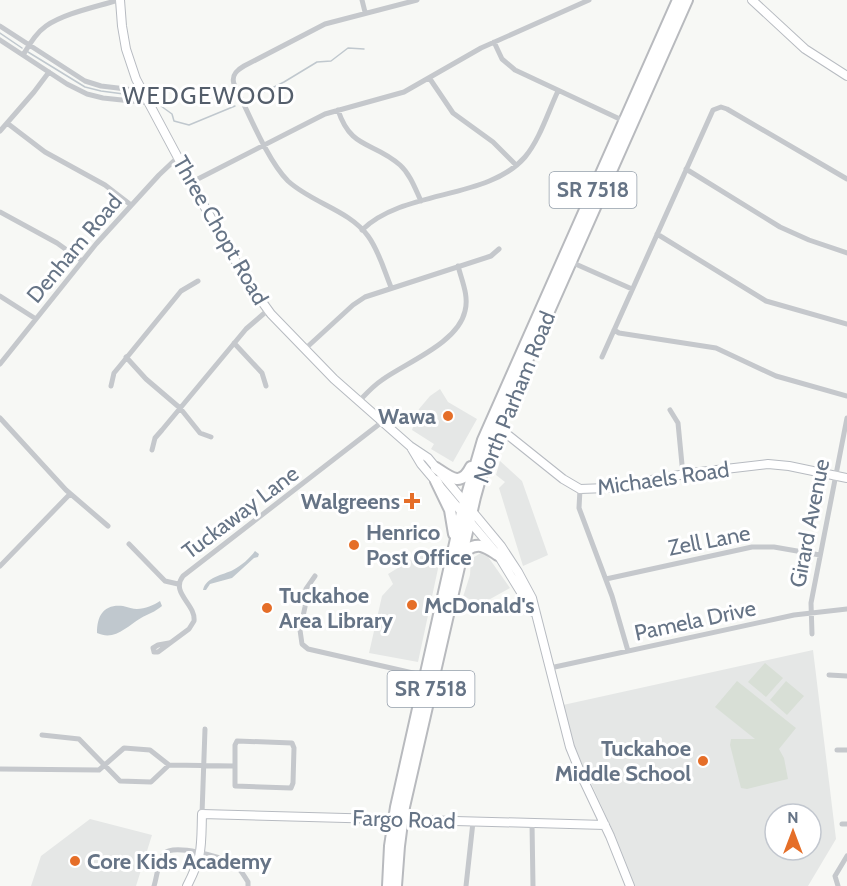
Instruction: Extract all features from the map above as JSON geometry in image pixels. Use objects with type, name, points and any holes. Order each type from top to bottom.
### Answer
[{"type":"highway","name":"North Parham Road","points":[[429,677],[454,587],[477,460],[627,123],[678,0]]},
{"type":"highway","name":"North Parham Road","points":[[627,123],[687,0]]},
{"type":"highway","name":"North Parham Road","points":[[388,886],[398,819],[455,545],[482,471],[493,426]]},
{"type":"highway","points":[[436,468],[452,478],[462,478],[477,460]]},
{"type":"highway","points":[[436,481],[450,510],[455,545]]},
{"type":"highway","points":[[454,587],[461,573],[466,552],[470,548],[482,545],[498,555]]},
{"type":"highway","name":"North Parham Road","points":[[396,886],[398,819]]},
{"type":"main road","name":"Three Chopt Road","points":[[118,0],[126,49],[143,91],[247,281],[268,310],[358,402],[410,446],[428,458],[514,578],[537,619]]},
{"type":"main road","points":[[752,0],[805,49],[847,76]]},
{"type":"main road","name":"Michaels Road","points":[[493,426],[508,435],[563,479],[580,489],[607,488],[768,464],[789,465],[847,478]]},
{"type":"main road","name":"Three Chopt Road","points":[[410,446],[421,464],[436,481],[501,546],[532,598],[573,755],[630,886]]},
{"type":"main road","points":[[187,886],[201,852],[202,814]]},
{"type":"main road","name":"Fargo Road","points":[[202,814],[605,825]]},
{"type":"street","points":[[23,55],[40,31],[53,22],[118,0]]},
{"type":"street","points":[[362,0],[365,12]]},
{"type":"street","points":[[391,287],[375,247],[363,230],[296,187],[276,165],[234,84],[233,76],[244,66],[317,27],[365,12],[417,0]]},
{"type":"street","points":[[192,183],[325,114],[404,92],[494,42],[588,0]]},
{"type":"street","points":[[0,26],[91,84],[143,91]]},
{"type":"street","points":[[0,40],[87,94],[150,103]]},
{"type":"street","points":[[494,42],[502,59],[509,66],[627,123]]},
{"type":"street","points":[[0,130],[49,72]]},
{"type":"street","points":[[430,78],[453,113],[493,142],[516,165]]},
{"type":"street","points":[[363,230],[378,216],[491,180],[505,173],[531,149],[558,91]]},
{"type":"street","points":[[602,357],[709,115],[716,108],[727,109],[847,179]]},
{"type":"street","points":[[338,110],[342,124],[349,133],[401,166],[409,176],[421,201]]},
{"type":"street","points":[[7,123],[45,152],[105,185],[131,205]]},
{"type":"street","name":"Denham Road","points":[[0,364],[82,261],[131,205],[178,158]]},
{"type":"street","points":[[686,169],[780,227],[847,253]]},
{"type":"street","points":[[0,212],[57,243],[82,261]]},
{"type":"street","points":[[657,234],[766,301],[847,324]]},
{"type":"street","points":[[305,349],[358,301],[372,293],[491,256],[499,249]]},
{"type":"street","points":[[566,260],[632,289]]},
{"type":"street","points":[[358,402],[382,380],[442,342],[455,331],[463,317],[466,299],[458,266]]},
{"type":"street","points":[[111,386],[114,373],[126,357],[181,291],[198,281]]},
{"type":"street","points":[[0,296],[36,319]]},
{"type":"street","points":[[152,450],[155,438],[234,343],[255,320],[268,310]]},
{"type":"street","points":[[614,330],[619,333],[716,348],[776,376],[847,396]]},
{"type":"street","points":[[234,343],[262,373],[267,386]]},
{"type":"street","points":[[126,357],[146,380],[180,408],[200,433],[211,437]]},
{"type":"street","points":[[670,410],[678,423],[683,475]]},
{"type":"street","points":[[0,418],[70,494],[108,526]]},
{"type":"street","name":"Girard Avenue","points":[[812,634],[810,613],[847,418]]},
{"type":"street","name":"Tuckaway Lane","points":[[171,642],[189,629],[194,621],[194,612],[181,595],[178,584],[183,576],[382,422]]},
{"type":"street","points":[[580,489],[579,508],[606,579],[628,651]]},
{"type":"street","points":[[0,566],[70,494]]},
{"type":"street","points":[[129,544],[165,581],[178,584]]},
{"type":"street","name":"Zell Lane","points":[[606,579],[752,547],[774,547],[820,555]]},
{"type":"street","points":[[315,576],[306,589],[300,630],[302,644],[308,650],[429,677]]},
{"type":"street","name":"Pamela Drive","points":[[550,668],[810,613],[847,609]]},
{"type":"street","points":[[829,675],[847,676]]},
{"type":"street","points":[[202,814],[205,729]]},
{"type":"street","points":[[42,735],[76,737],[120,781],[149,782],[169,765]]},
{"type":"street","points":[[237,741],[290,742],[293,745],[293,783],[289,789],[236,787],[234,766],[237,741]]},
{"type":"street","points":[[0,770],[99,770],[124,748],[150,750],[169,765],[234,766]]},
{"type":"street","points":[[837,750],[847,750]]},
{"type":"street","points":[[466,886],[473,822]]},
{"type":"street","points":[[532,823],[533,886]]},
{"type":"street","points":[[154,886],[165,853],[175,849],[201,852],[235,865],[248,884],[256,886]]},
{"type":"street","points":[[838,886],[835,876],[847,856]]},
{"type":"shaded area","points":[[440,389],[448,402],[477,419],[453,462],[431,449],[434,444],[412,430],[419,409],[430,396]]},
{"type":"shaded area","points":[[500,461],[522,481],[548,555],[523,566],[499,488],[505,482],[496,475]]},
{"type":"shaded area","points":[[255,551],[259,554],[258,557],[232,578],[210,584],[206,590],[203,590],[211,579],[236,568]]},
{"type":"shaded area","points":[[426,551],[437,558],[439,564],[418,662],[369,653],[382,596],[393,584],[388,574]]},
{"type":"shaded area","points":[[484,551],[510,588],[483,603],[463,597],[470,575],[471,559]]},
{"type":"shaded area","points":[[160,601],[162,606],[120,632],[109,635],[97,633],[98,621],[106,609],[123,606],[140,609]]},
{"type":"shaded area","name":"Tuckahoe Middle School","points":[[813,650],[836,839],[823,861],[823,802],[763,802],[763,862],[822,862],[808,886],[630,886],[613,831],[574,746],[563,705]]},
{"type":"shaded area","points":[[765,663],[783,678],[766,697],[748,682]]},
{"type":"shaded area","points":[[737,681],[796,728],[779,749],[784,758],[788,779],[747,789],[741,788],[730,745],[731,739],[755,739],[715,707]]},
{"type":"shaded area","points":[[786,681],[804,696],[787,715],[770,700]]},
{"type":"shaded area","points":[[90,819],[152,835],[136,886],[31,886],[41,856]]},
{"type":"waterway","points":[[0,33],[22,48]]},
{"type":"waterway","points":[[248,100],[317,62],[331,61],[348,48],[364,49]]},
{"type":"waterway","points":[[28,52],[85,87],[139,96]]},
{"type":"waterway","points":[[154,101],[172,114],[174,121],[189,125],[235,106]]},
{"type":"place","name":"Wawa","points":[[448,416]]},
{"type":"place","name":"Walgreens","points":[[412,501]]},
{"type":"place","name":"Henrico Post Office","points":[[354,545]]},
{"type":"place","name":"McDonald's","points":[[412,605]]},
{"type":"place","name":"Tuckahoe Area Library","points":[[267,608]]},
{"type":"place","name":"Tuckahoe Middle School","points":[[703,761]]},
{"type":"place","name":"Core Kids Academy","points":[[75,861]]},
{"type":"district","name":"WEDGEWOOD","points":[[209,96]]}]
